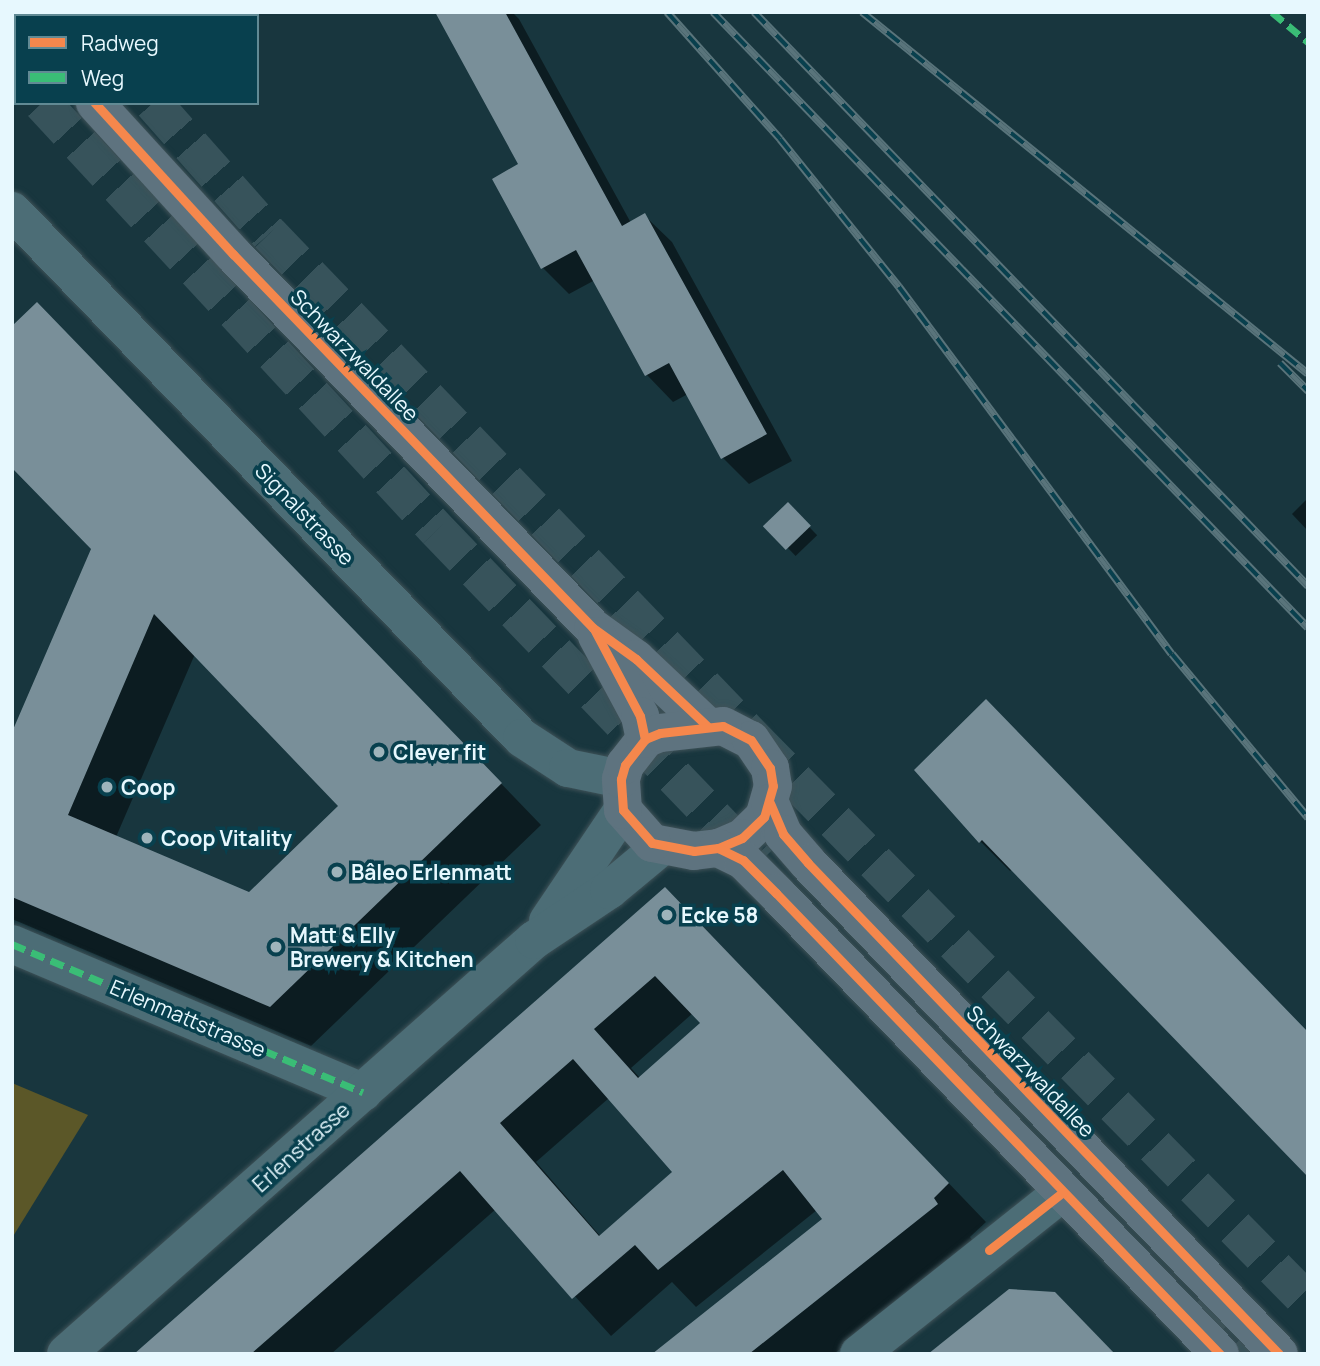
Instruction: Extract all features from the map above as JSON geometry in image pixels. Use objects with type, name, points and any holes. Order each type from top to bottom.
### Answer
[{"type":"main road","name":"Schwarzwaldallee","points":[[97,105],[233,254],[593,628],[636,659],[707,726]]},
{"type":"main road","name":"Schwarzwaldallee","points":[[593,628],[640,716],[646,739]]},
{"type":"main road","points":[[707,726],[738,732],[762,752],[770,768],[770,803],[749,832],[718,848],[694,851],[662,846],[640,834],[622,795],[634,751],[646,739],[707,726]]},
{"type":"main road","name":"Schwarzwaldallee","points":[[770,803],[783,834],[807,863],[1279,1354]]},
{"type":"main road","points":[[718,848],[743,860],[1220,1354]]},
{"type":"street","name":"Signalstrasse","points":[[12,211],[522,738],[568,768],[622,795]]},
{"type":"street","name":"Erlenstrasse","points":[[534,940],[622,795]]},
{"type":"street","name":"Erlenstrasse","points":[[66,1354],[534,940],[609,890],[662,846]]},
{"type":"street","name":"Erlenmattstrasse","points":[[12,944],[363,1091]]},
{"type":"street","points":[[859,1354],[1063,1192]]},
{"type":"shaded area","points":[[12,1083],[88,1115],[12,1238]]},
{"type":"building","points":[[435,12],[505,12],[622,226],[645,213],[767,434],[721,459],[669,363],[645,376],[576,250],[541,269],[492,179],[518,164]]},
{"type":"building","points":[[37,302],[502,783],[270,1007],[12,897],[12,732],[91,549],[12,468],[12,326]],"holes":[[[154,614],[338,806],[249,892],[68,815]]]},
{"type":"building","points":[[788,502],[811,526],[786,550],[763,526]]},
{"type":"building","points":[[986,699],[1308,1032],[1308,1177],[982,840],[979,843],[914,770]]},
{"type":"building","points":[[665,887],[949,1183],[934,1198],[938,1204],[749,1354],[652,1354],[822,1219],[783,1170],[658,1270],[635,1245],[572,1299],[460,1171],[251,1354],[134,1354]],"holes":[[[655,976],[700,1023],[638,1078],[594,1029]],[[573,1059],[672,1172],[599,1236],[500,1123]]]},
{"type":"building","points":[[1009,1289],[1055,1292],[1115,1354],[928,1354]]},
{"type":"tunnel","points":[[44,105],[437,530],[758,863]]},
{"type":"tunnel","points":[[155,105],[269,234],[755,740],[1308,1302]]},
{"type":"tunnel","points":[[1196,1303],[1247,1354]]},
{"type":"railway","points":[[667,12],[780,139],[899,287],[1172,654],[1308,818]]},
{"type":"railway","points":[[713,12],[1308,628]]},
{"type":"railway","points":[[754,12],[1308,586]]},
{"type":"railway","points":[[862,12],[1308,374]]},
{"type":"railway","points":[[1280,363],[1308,391]]},
{"type":"marked path","points":[[1272,12],[1308,42]]},
{"type":"marked path","points":[[12,944],[363,1092]]},
{"type":"cycle path","points":[[97,105],[233,254],[593,628],[636,659],[707,726]]},
{"type":"cycle path","points":[[595,631],[640,716],[645,739]]},
{"type":"cycle path","points":[[723,726],[751,740],[770,768],[773,786],[764,817],[742,838],[718,848],[694,851],[652,843],[623,810],[621,779],[625,765],[645,739],[660,733],[723,726]]},
{"type":"cycle path","points":[[770,803],[783,834],[808,863],[1279,1354]]},
{"type":"cycle path","points":[[718,848],[743,860],[776,893],[1220,1354]]},
{"type":"cycle path","points":[[989,1250],[1063,1192]]},
{"type":"place","name":"Clever fit","points":[[379,752]]},
{"type":"place","name":"Coop","points":[[107,787]]},
{"type":"place","name":"Coop Vitality","points":[[147,838]]},
{"type":"place","name":"Bâleo Erlenmatt","points":[[337,872]]},
{"type":"place","name":"Ecke 58","points":[[667,915]]},
{"type":"place","name":"Matt & Elly Brewery & Kitchen","points":[[276,947]]}]
